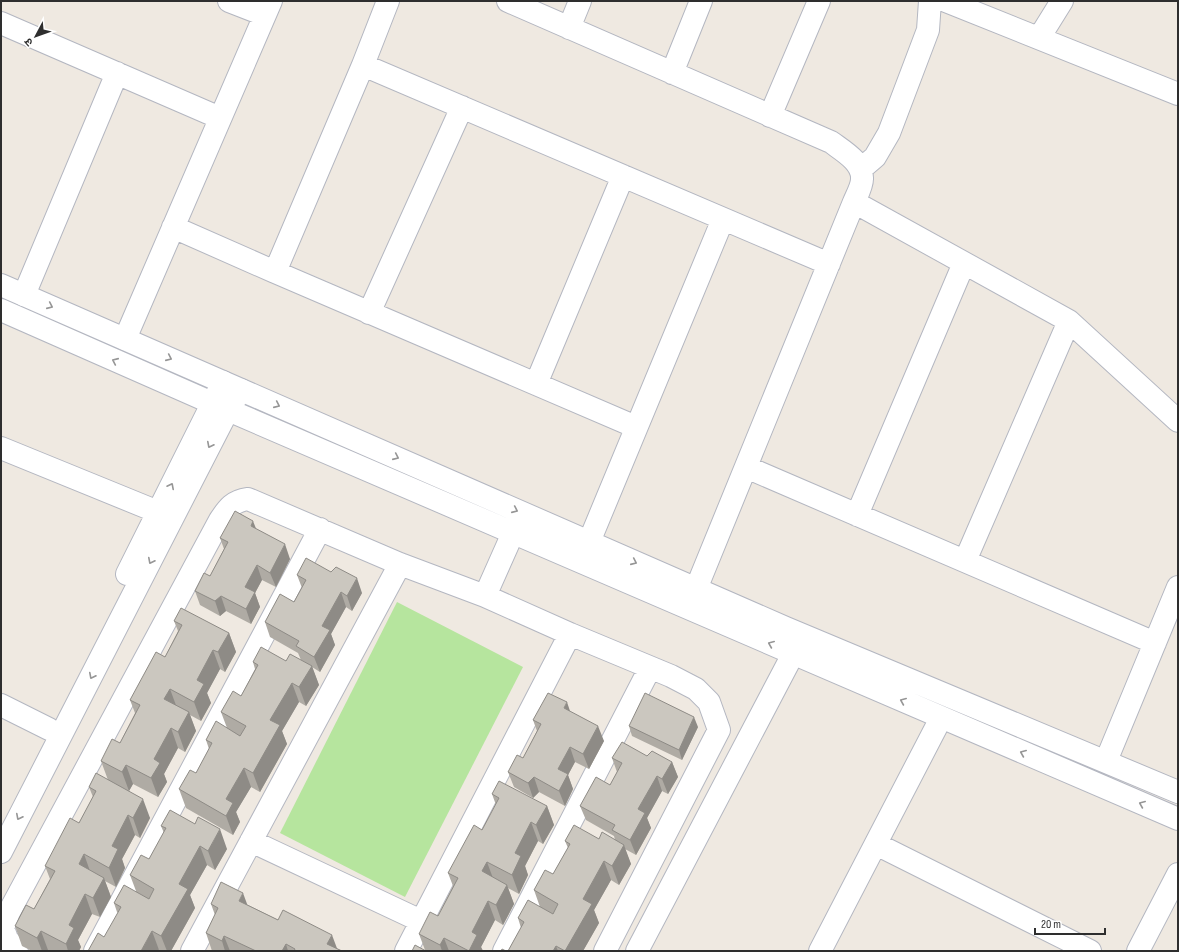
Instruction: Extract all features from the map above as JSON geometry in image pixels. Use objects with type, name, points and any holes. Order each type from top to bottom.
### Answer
[{"type":"street","points":[[125,339],[268,8],[229,1]]},
{"type":"street","points":[[275,272],[363,65],[388,1]]},
{"type":"street","points":[[508,1],[831,142],[853,159],[861,169],[862,179],[854,202],[696,589]]},
{"type":"street","points":[[569,28],[580,1]]},
{"type":"street","points":[[672,73],[701,1]]},
{"type":"street","points":[[770,116],[819,1]]},
{"type":"street","points":[[861,169],[875,157],[889,133],[928,30],[930,1]]},
{"type":"street","points":[[946,1],[1178,94]]},
{"type":"street","points":[[1039,38],[1062,1]]},
{"type":"street","points":[[1,23],[220,118]]},
{"type":"street","points":[[363,65],[829,264]]},
{"type":"street","points":[[24,295],[117,73]]},
{"type":"street","points":[[369,313],[462,107]]},
{"type":"street","points":[[536,384],[623,176]]},
{"type":"street","points":[[854,202],[1069,321],[1178,421]]},
{"type":"street","points":[[588,542],[723,219]]},
{"type":"street","points":[[173,227],[369,313],[636,427]]},
{"type":"street","points":[[857,515],[964,263]]},
{"type":"street","points":[[1,285],[696,589],[941,718],[1178,819]]},
{"type":"street","points":[[1,310],[513,533],[1106,762],[1178,792]]},
{"type":"street","points":[[964,561],[1069,321]]},
{"type":"street","points":[[1,852],[232,386]]},
{"type":"street","points":[[1,820],[49,729],[158,512],[221,407]]},
{"type":"street","points":[[1,448],[158,512]]},
{"type":"street","points":[[746,467],[1155,643]]},
{"type":"street","points":[[17,951],[7,939],[3,928],[9,912],[228,509],[238,500],[248,499],[400,564],[485,596],[570,634],[671,676],[696,689],[709,702],[719,730],[605,951]]},
{"type":"street","points":[[95,951],[320,529]]},
{"type":"street","points":[[485,596],[513,533]]},
{"type":"street","points":[[192,951],[400,564]]},
{"type":"street","points":[[1106,762],[1178,587]]},
{"type":"street","points":[[406,951],[570,634]]},
{"type":"street","points":[[637,951],[798,644]]},
{"type":"street","points":[[504,951],[650,668]]},
{"type":"street","points":[[1,705],[49,729]]},
{"type":"street","points":[[820,951],[941,718]]},
{"type":"street","points":[[251,841],[421,921]]},
{"type":"street","points":[[876,844],[1090,951]]},
{"type":"street","points":[[1138,951],[1178,874]]},
{"type":"green space","points":[[397,602],[523,667],[405,897],[280,833]]},
{"type":"building","points":[[235,511],[253,521],[251,526],[285,544],[270,573],[257,565],[245,587],[255,592],[246,609],[221,596],[215,601],[195,591],[204,573],[210,576],[228,542],[220,538]]},
{"type":"building","points":[[306,558],[331,572],[336,567],[357,578],[347,596],[341,592],[322,626],[330,630],[314,657],[296,646],[299,641],[265,622],[280,594],[294,602],[306,580],[297,575]]},
{"type":"building","points":[[181,608],[229,633],[218,652],[213,650],[197,680],[204,684],[194,702],[170,689],[164,699],[189,712],[178,732],[171,728],[154,759],[160,763],[151,778],[126,765],[122,772],[101,761],[112,739],[120,743],[140,705],[130,700],[156,652],[165,657],[182,625],[174,621]]},
{"type":"building","points":[[261,647],[286,661],[290,654],[312,666],[299,687],[292,683],[270,720],[280,725],[253,773],[244,768],[226,799],[233,803],[226,816],[179,789],[190,770],[196,773],[212,743],[206,740],[216,721],[240,736],[246,726],[221,712],[233,691],[241,696],[258,665],[253,662]]},
{"type":"building","points":[[548,693],[567,702],[564,708],[598,726],[583,754],[570,747],[558,769],[568,774],[559,791],[534,777],[528,783],[508,772],[517,755],[523,758],[541,724],[533,720]]},
{"type":"building","points":[[645,693],[694,717],[679,750],[629,726]]},
{"type":"building","points":[[622,742],[647,756],[652,751],[672,762],[662,779],[657,776],[638,809],[645,813],[630,840],[612,830],[615,825],[580,806],[596,777],[610,785],[622,763],[612,758]]},
{"type":"building","points":[[96,773],[143,799],[133,818],[128,815],[112,846],[118,849],[109,868],[84,854],[79,864],[104,878],[93,898],[85,894],[69,925],[74,928],[66,944],[41,931],[37,938],[15,926],[26,905],[34,909],[55,871],[45,866],[70,818],[79,823],[96,791],[89,787]]},
{"type":"building","points":[[499,781],[547,806],[536,825],[531,822],[515,853],[521,856],[512,875],[487,862],[482,871],[507,885],[496,905],[488,901],[472,932],[477,935],[469,951],[444,938],[440,945],[419,934],[430,912],[438,916],[458,878],[448,873],[474,825],[482,830],[499,798],[492,794]]},
{"type":"building","points":[[170,810],[195,824],[198,817],[220,829],[208,851],[200,846],[179,884],[188,889],[161,936],[152,931],[141,951],[88,951],[98,933],[104,937],[121,907],[114,903],[124,885],[149,899],[154,889],[130,875],[141,855],[149,859],[166,828],[161,826]]},
{"type":"building","points":[[574,825],[599,839],[602,832],[624,845],[612,866],[604,861],[583,899],[592,904],[565,951],[556,946],[553,951],[508,951],[524,922],[518,918],[528,900],[553,914],[558,904],[534,890],[545,870],[553,874],[570,844],[565,841]]},
{"type":"building","points":[[221,882],[243,893],[239,901],[278,920],[283,910],[332,935],[327,944],[342,951],[294,951],[295,949],[286,944],[282,951],[256,951],[224,936],[222,941],[206,933],[218,908],[211,904]]},
{"type":"building","points":[[415,945],[426,951],[412,951]]}]
